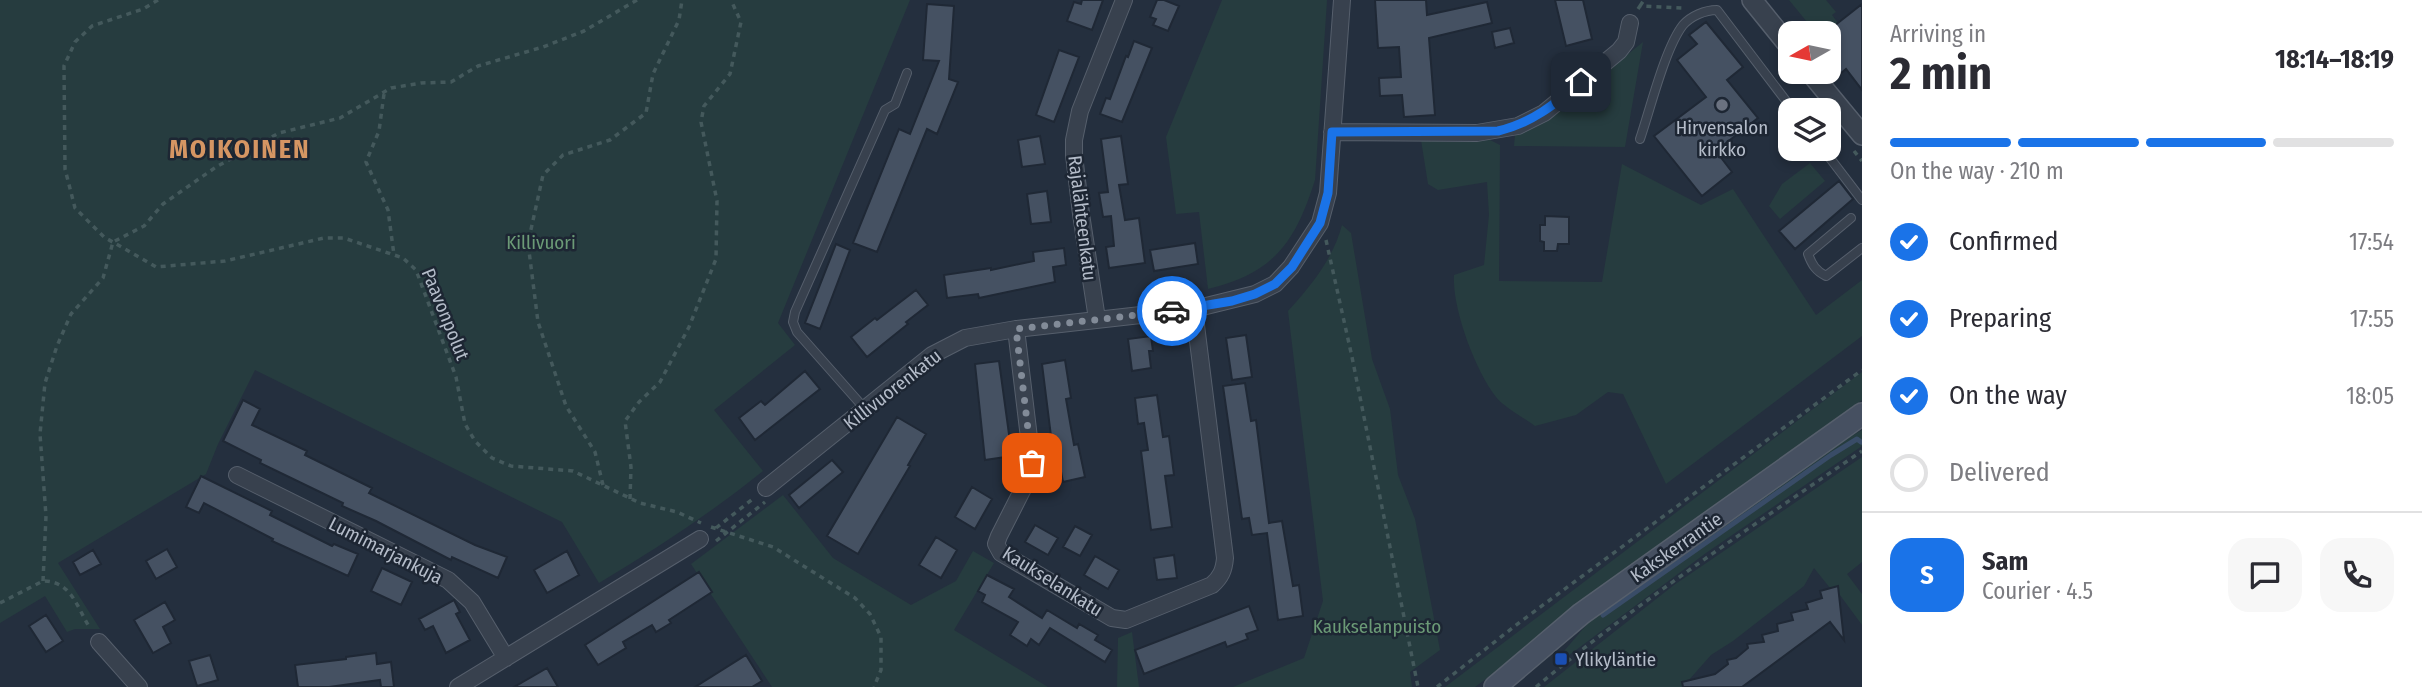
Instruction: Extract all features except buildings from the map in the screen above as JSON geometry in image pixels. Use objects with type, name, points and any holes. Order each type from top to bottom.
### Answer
[{"type":"main road","name":"Kakskerrantie","points":[[1495,687],[1581,614],[1862,414]]},
{"type":"street","name":"Rajalähteenkatu","points":[[1097,319],[1081,214],[1074,139],[1080,111],[1124,0]]},
{"type":"street","name":"Killivuorenkatu","points":[[766,495],[865,408],[947,346],[984,333],[1195,309],[1255,294],[1275,284],[1292,267],[1320,223],[1328,193],[1342,0]]},
{"type":"street","points":[[1752,0],[1778,32]]},
{"type":"street","points":[[1332,132],[1477,132],[1518,126],[1544,113],[1619,51],[1626,41],[1630,23]]},
{"type":"street","points":[[1820,84],[1862,135]]},
{"type":"street","name":"Kaukselankatu","points":[[1016,329],[1032,463],[1031,473],[996,544],[1001,553],[1112,618],[1126,620],[1212,584],[1219,579],[1224,569],[1225,558],[1195,309]]},
{"type":"street","name":"Lumimarjankuja","points":[[237,475],[448,580],[472,602],[506,659]]},
{"type":"street","points":[[458,687],[704,543]]},
{"type":"street","points":[[99,642],[139,687]]},
{"type":"lane","points":[[1640,139],[1675,40],[1684,24],[1699,13],[1709,10],[1717,10],[1784,98]]},
{"type":"lane","points":[[865,408],[797,332],[793,323],[795,312],[879,123],[885,110],[895,104],[907,73]]},
{"type":"lane","points":[[1832,161],[1862,200]]},
{"type":"lane","points":[[1851,218],[1808,254],[1811,264],[1826,276],[1862,248]]},
{"type":"path","name":"Paavonpolut","points":[[158,0],[143,9],[92,26],[75,41],[64,66],[65,169],[75,208],[104,237],[156,267],[225,261],[324,238],[344,238],[403,258],[416,270],[456,377],[466,424],[475,441],[492,458],[511,466],[573,471],[640,503],[677,512],[715,529],[773,547],[855,598],[870,614],[881,637],[881,670],[874,687]]},
{"type":"path","points":[[43,581],[46,516],[40,434],[45,383],[71,314],[103,278],[113,242],[144,226],[163,204],[216,167],[279,133],[340,118],[391,89],[421,83],[452,82],[478,66],[543,47],[584,31],[637,0]]},
{"type":"path","points":[[603,486],[595,453],[566,406],[538,322],[528,243],[543,175],[563,155],[610,140],[646,113],[653,74],[679,20],[682,0]]},
{"type":"path","points":[[630,499],[631,467],[625,421],[639,402],[660,382],[689,327],[716,259],[717,201],[701,122],[704,106],[730,74],[741,22],[731,0]]},
{"type":"path","points":[[1630,23],[1644,0]]},
{"type":"path","points":[[1640,6],[1692,7]]},
{"type":"path","points":[[384,93],[379,131],[366,162],[388,210],[394,255]]},
{"type":"path","points":[[1320,223],[1327,243],[1358,383],[1418,687]]},
{"type":"path","points":[[1320,253],[1327,243]]},
{"type":"path","points":[[1437,687],[1520,622],[1862,370]]},
{"type":"path","points":[[1535,687],[1589,642],[1691,568],[1862,451]]},
{"type":"path","points":[[704,543],[715,529],[766,495]]},
{"type":"path","points":[[704,543],[727,533],[766,495]]},
{"type":"path","points":[[0,603],[43,581],[51,581],[66,587],[99,642]]},
{"type":"green space","name":"Killivuori","points":[[0,0],[910,0],[778,323],[795,345],[714,410],[763,471],[723,501],[662,544],[599,583],[562,522],[255,370],[206,474],[58,563],[100,629],[75,629],[67,632],[45,596],[0,623]]},
{"type":"green space","points":[[1222,0],[1327,0],[1315,180],[1307,202],[1290,238],[1266,264],[1250,274],[1208,289],[1199,212],[1176,214],[1166,137]]},
{"type":"green space","points":[[1789,0],[1826,0],[1836,12],[1832,15],[1836,21],[1806,21]]},
{"type":"green space","points":[[1643,42],[1625,147],[1514,146],[1515,135],[1551,116]]},
{"type":"green space","points":[[1421,140],[1490,140],[1500,145],[1499,281],[1602,282],[1622,164],[1701,205],[1733,189],[1816,315],[1862,280],[1862,336],[1666,484],[1623,394],[1608,392],[1576,415],[1535,426],[1504,405],[1488,385],[1466,338],[1454,289],[1454,275],[1484,265],[1489,215],[1487,182],[1438,190],[1428,184]]},
{"type":"green space","points":[[1810,163],[1825,181],[1780,219],[1769,206],[1782,184]]},
{"type":"green space","name":"Kaukselanpuisto","points":[[1342,225],[1351,233],[1372,359],[1390,409],[1398,475],[1415,519],[1440,650],[1410,672],[1412,687],[1233,687],[1304,658],[1323,601],[1288,311],[1320,271],[1333,249]]},
{"type":"green space","points":[[1862,372],[1862,400],[1475,687],[1445,687]]},
{"type":"green space","points":[[1862,430],[1862,446],[1706,553],[1568,656],[1564,651],[1595,615]]},
{"type":"green space","points":[[1862,457],[1862,562],[1847,574],[1862,594],[1862,625],[1834,587],[1830,588],[1814,568],[1804,586],[1711,655],[1688,681],[1702,687],[1544,687],[1674,585]]},
{"type":"green space","points":[[783,495],[833,558],[911,605],[956,581],[973,551],[994,563],[954,630],[1048,687],[772,687],[691,564]]},
{"type":"green space","points":[[1132,632],[1139,687],[1117,687],[1118,638]]},
{"type":"waterway","points":[[1603,615],[1831,455],[1857,439],[1861,442]]},
{"type":"way so far","points":[[1032,463],[1016,329],[1172,311]]},
{"type":"place","name":"Hirvensalon kirkko","points":[[1722,105]]},
{"type":"place","name":"Ylikyläntie","points":[[1561,659]]},
{"type":"district","name":"MOIKOINEN","points":[[240,149]]},
{"type":"route","points":[[1172,311],[1195,309],[1255,294],[1275,284],[1292,267],[1320,223],[1328,193],[1332,132],[1498,131],[1518,126],[1544,113],[1581,82]]}]
